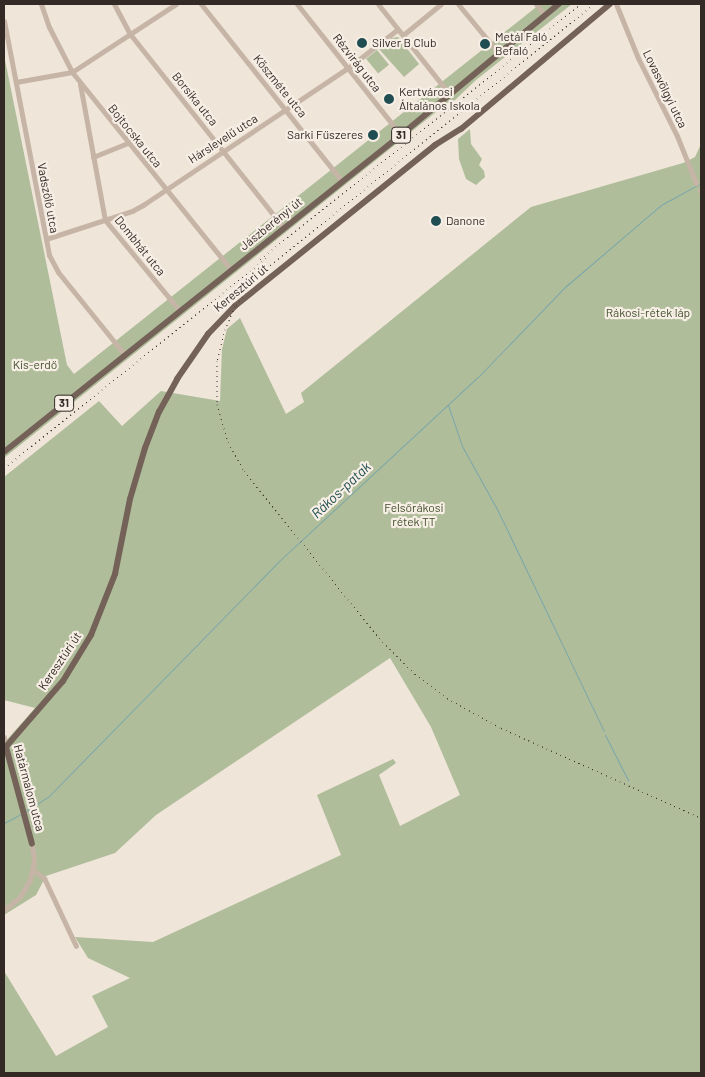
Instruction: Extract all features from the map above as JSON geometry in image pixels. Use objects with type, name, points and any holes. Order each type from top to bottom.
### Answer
[{"type":"main road","name":"Jászberényi út","points":[[4,452],[401,135],[560,4]]},
{"type":"main road","name":"Jászberényi út","points":[[549,15],[566,4]]},
{"type":"main road","name":"Keresztúri út","points":[[6,752],[63,681],[91,635],[115,574],[130,499],[145,448],[160,412],[177,379],[208,334],[235,306],[436,146],[461,129],[610,4]]},
{"type":"main road","name":"Határmalom utca","points":[[6,752],[32,844]]},
{"type":"street","name":"Bojtocska utca","points":[[41,4],[49,27],[72,72],[231,270]]},
{"type":"street","name":"Borsika utca","points":[[114,4],[130,34],[224,150],[284,228]]},
{"type":"street","points":[[16,82],[72,72],[176,4]]},
{"type":"street","name":"Köszméte utca","points":[[201,4],[342,181]]},
{"type":"street","name":"Rézvirág utca","points":[[297,4],[401,135]]},
{"type":"street","points":[[378,4],[450,95]]},
{"type":"street","points":[[403,35],[441,4]]},
{"type":"street","points":[[458,4],[500,55]]},
{"type":"street","points":[[536,4],[549,15]]},
{"type":"street","name":"Lovasvölgyi utca","points":[[616,4],[638,58],[677,136],[696,182]]},
{"type":"street","name":"Vadszőlő utca","points":[[4,20],[50,255],[58,272],[125,355]]},
{"type":"street","name":"Hárslevelű utca","points":[[46,239],[132,211],[348,68],[398,29]]},
{"type":"street","name":"Dombhát utca","points":[[79,81],[105,220],[180,311]]},
{"type":"street","points":[[93,157],[128,143]]},
{"type":"street","name":"Határmalom utca","points":[[4,738],[6,752]]},
{"type":"street","points":[[4,910],[23,893],[33,870],[32,844]]},
{"type":"street","points":[[33,870],[44,878],[76,946]]},
{"type":"green space","name":"Kis-erdő","points":[[540,4],[572,4],[476,80],[455,100],[446,104],[4,458],[4,55],[67,365],[74,374]]},
{"type":"green space","points":[[398,37],[419,64],[404,77],[379,49],[392,38]]},
{"type":"green space","points":[[377,50],[389,65],[378,74],[366,59]]},
{"type":"green space","points":[[470,129],[471,144],[482,159],[479,165],[484,171],[485,177],[476,185],[466,179],[459,159],[458,139]]},
{"type":"green space","points":[[701,144],[701,1073],[4,1073],[4,971],[56,1056],[108,1027],[92,996],[130,978],[88,958],[75,937],[153,942],[341,855],[317,795],[393,759],[396,763],[379,775],[400,826],[460,795],[431,727],[390,658],[156,815],[115,853],[46,876],[36,895],[4,915],[4,743],[35,708],[4,700],[4,477],[99,401],[122,426],[161,391],[220,401],[222,349],[227,329],[240,318],[286,414],[304,402],[301,393],[531,207],[683,163],[695,157]]},
{"type":"waterway","name":"Rákos-patak","points":[[26,811],[49,796],[278,562],[478,377],[565,287],[661,205],[701,183]]},
{"type":"waterway","points":[[448,405],[462,446],[498,511],[604,731]]},
{"type":"waterway","points":[[605,735],[628,780]]},
{"type":"waterway","name":"Rákos-patak","points":[[4,823],[21,814]]},
{"type":"railway","points":[[260,259],[581,4]]},
{"type":"railway","points":[[594,4],[257,276],[235,306],[225,329],[217,361],[217,404],[228,442],[244,471],[379,638],[415,674],[447,698],[501,728],[701,818]]},
{"type":"railway","points":[[4,468],[267,257]]},
{"type":"place","name":"Silver B Club","points":[[362,43]]},
{"type":"place","name":"Metál Faló Befaló","points":[[485,44]]},
{"type":"place","name":"Kertvárosi Általános Iskola","points":[[389,99]]},
{"type":"place","name":"Sarki Fűszeres","points":[[373,135]]},
{"type":"place","name":"Danone","points":[[436,221]]},
{"type":"park label","name":"Rákosi-rétek láp","points":[[648,313]]},
{"type":"park label","name":"Felsőrákosi rétek TT","points":[[414,515]]}]
